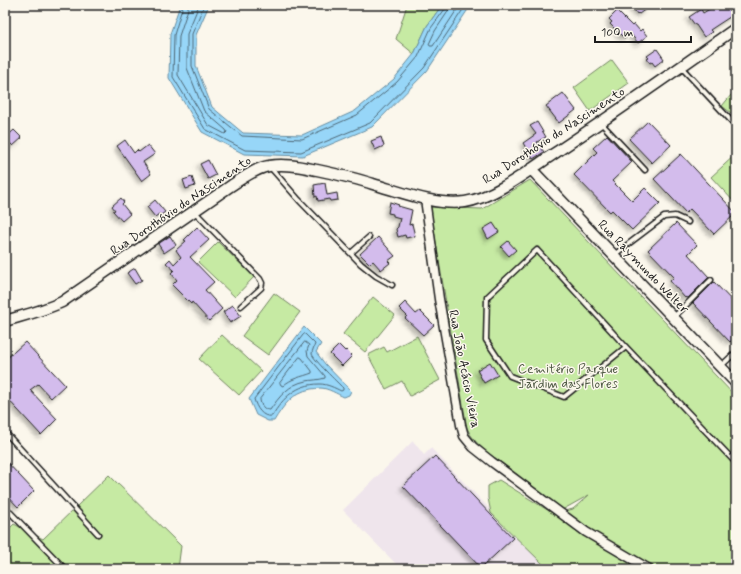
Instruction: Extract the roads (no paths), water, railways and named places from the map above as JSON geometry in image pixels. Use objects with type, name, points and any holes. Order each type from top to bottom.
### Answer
[{"type":"street","name":"Rua Dorothóvio do Nascimento","points":[[5,321],[38,312],[62,302],[244,178],[258,170],[270,166],[300,166],[355,178],[425,199],[449,203],[472,201],[496,191],[532,169],[601,123],[736,28]]},
{"type":"street","name":"Rua Raymundo Welter","points":[[532,169],[736,383]]},
{"type":"street","name":"Rua João Acácio Vieira","points":[[425,199],[439,299],[464,436],[473,447],[492,462],[586,532],[649,569]]},
{"type":"lane","points":[[681,66],[736,126]]},
{"type":"lane","points":[[601,123],[645,170]]},
{"type":"lane","points":[[270,166],[299,200],[361,264],[376,276],[392,285]]},
{"type":"lane","points":[[194,211],[260,279],[262,283],[261,288],[241,306]]},
{"type":"lane","points":[[614,255],[664,217],[675,216],[688,222]]},
{"type":"lane","points":[[351,253],[369,237]]},
{"type":"lane","points":[[626,347],[564,397],[510,376],[486,340],[487,297],[537,250],[736,463]]},
{"type":"lane","points":[[674,317],[711,280]]},
{"type":"lane","points":[[721,367],[736,352]]},
{"type":"lane","points":[[5,432],[98,534]]},
{"type":"lane","points":[[5,507],[65,569]]},
{"type":"water","points":[[180,5],[209,5],[196,35],[196,66],[212,107],[243,133],[302,135],[355,111],[394,79],[414,54],[427,26],[442,5],[471,5],[427,71],[372,127],[303,156],[244,154],[202,132],[169,78],[170,34]]},
{"type":"water","points":[[304,327],[321,344],[316,352],[325,364],[351,391],[349,395],[344,397],[323,388],[311,389],[299,393],[289,400],[274,421],[268,421],[256,415],[249,399]]},
{"type":"park label","name":"Cemitério Parque Jardim das Flores","points":[[568,376]]}]
